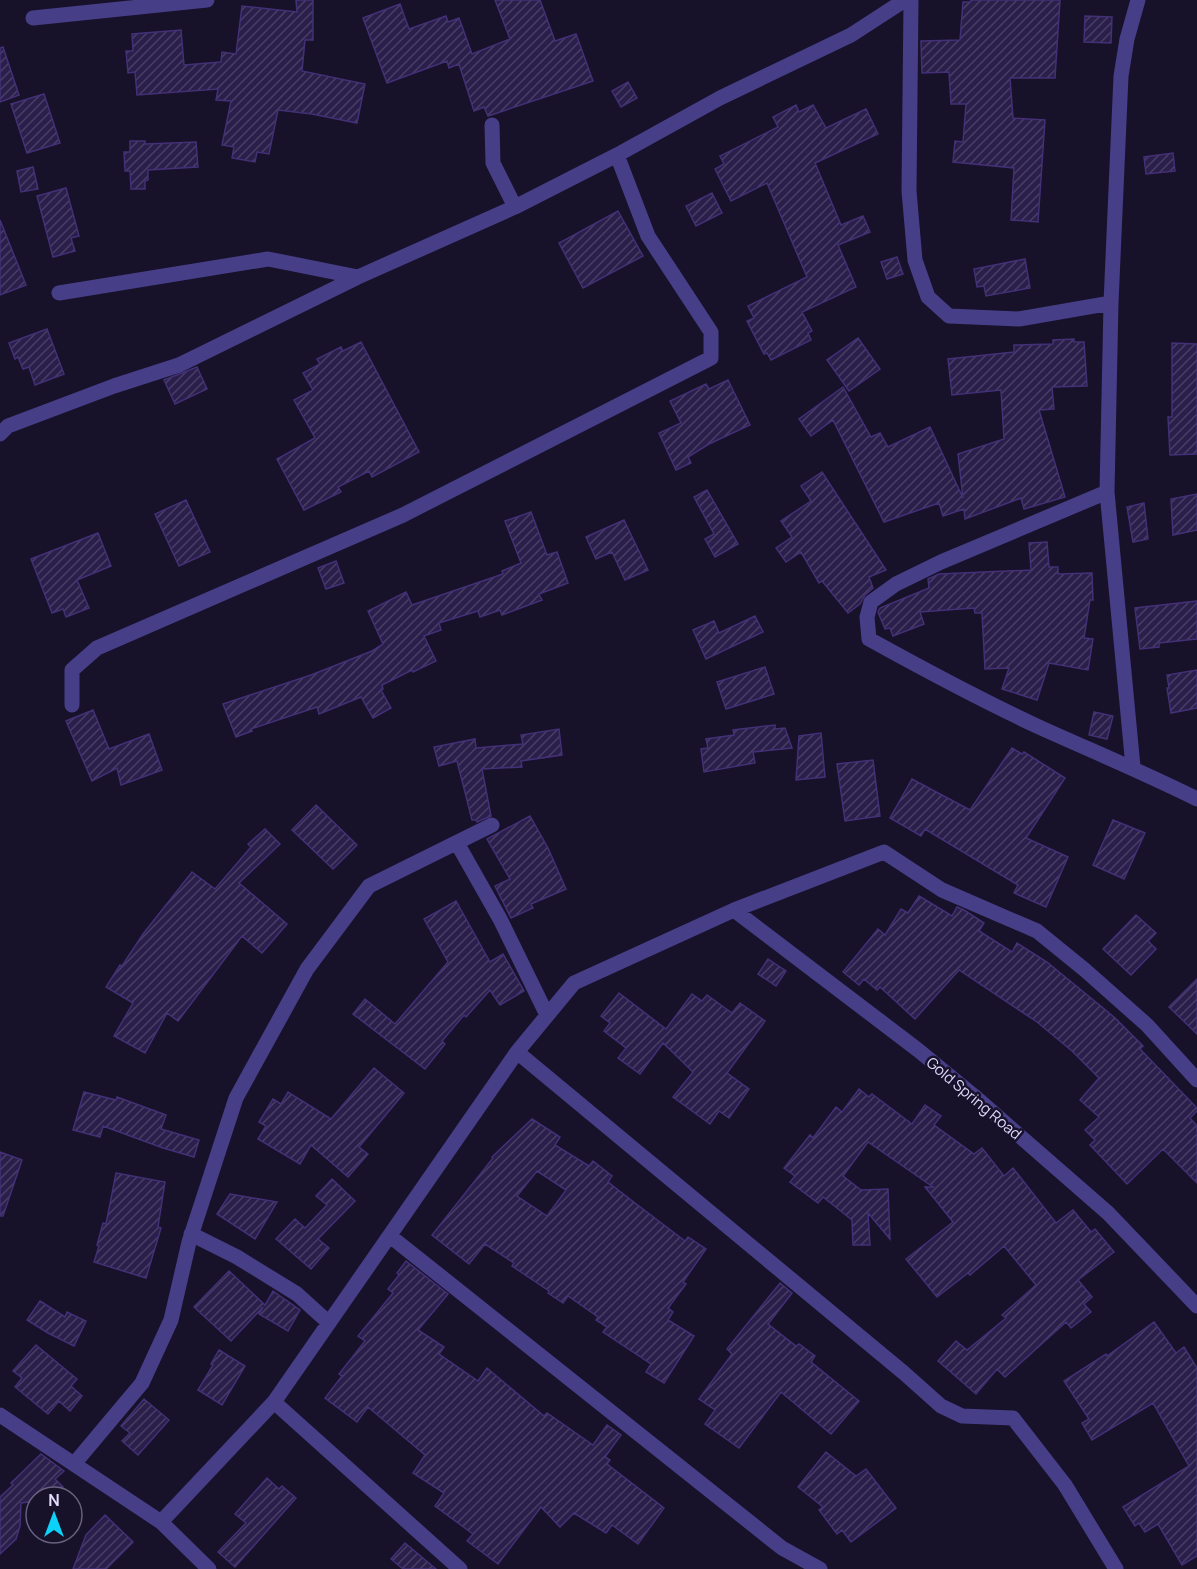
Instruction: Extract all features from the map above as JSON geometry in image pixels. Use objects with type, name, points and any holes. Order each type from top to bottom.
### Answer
[{"type":"street","points":[[33,18],[207,0]]},
{"type":"street","points":[[0,434],[8,426],[114,386],[179,365],[358,277],[515,207],[617,155],[720,98],[850,35],[905,0]]},
{"type":"street","points":[[911,0],[909,191],[915,260],[928,297],[949,316],[1019,319],[1111,303]]},
{"type":"street","points":[[1132,767],[1107,492],[1111,303],[1121,76],[1127,39],[1138,0]]},
{"type":"street","points":[[492,125],[493,163],[515,207]]},
{"type":"street","points":[[72,705],[72,670],[97,648],[403,515],[711,358],[711,332],[648,236],[617,155]]},
{"type":"street","points":[[59,293],[268,259],[358,277]]},
{"type":"street","points":[[1107,492],[941,562],[896,584],[871,602],[867,617],[869,639],[939,678],[1197,799]]},
{"type":"street","points":[[74,1464],[142,1383],[171,1320],[191,1234],[236,1098],[307,969],[369,886],[492,825]]},
{"type":"street","points":[[456,843],[500,919],[547,1015]]},
{"type":"street","points":[[161,1522],[274,1402],[517,1052],[574,983],[734,910],[884,852],[942,890],[1037,931],[1147,1025],[1197,1080]]},
{"type":"street","name":"Gold Spring Road","points":[[734,910],[918,1050],[974,1096],[1108,1213],[1197,1306]]},
{"type":"street","points":[[517,1052],[941,1406],[962,1416],[1013,1418],[1065,1485],[1116,1569]]},
{"type":"street","points":[[191,1234],[237,1257],[297,1294],[329,1323]]},
{"type":"street","points":[[390,1236],[782,1548],[820,1569]]},
{"type":"street","points":[[274,1402],[460,1569]]},
{"type":"street","points":[[0,1415],[161,1522],[209,1569]]},
{"type":"building","points":[[296,0],[313,0],[313,40],[305,40],[302,71],[365,84],[357,123],[278,110],[269,154],[257,152],[255,162],[232,158],[234,147],[222,145],[231,101],[216,100],[218,89],[137,95],[135,72],[128,73],[126,51],[133,51],[132,34],[181,30],[184,65],[221,62],[222,52],[236,54],[242,6],[297,12]]},
{"type":"building","points":[[495,0],[540,0],[555,41],[576,34],[593,81],[488,116],[484,107],[474,111],[459,64],[449,68],[447,61],[387,83],[363,18],[400,4],[409,29],[446,16],[448,22],[459,18],[472,54],[510,39]]},
{"type":"building","points":[[971,0],[1060,0],[1055,78],[1010,78],[1013,118],[1045,120],[1038,222],[1011,220],[1014,168],[953,162],[955,141],[963,142],[966,104],[951,104],[949,72],[922,73],[921,41],[960,40],[963,2]]},
{"type":"building","points":[[1085,16],[1112,17],[1111,43],[1084,42]]},
{"type":"building","points":[[3,47],[19,95],[0,102],[0,48]]},
{"type":"building","points":[[628,82],[637,98],[621,107],[612,91]]},
{"type":"building","points":[[44,94],[60,143],[27,153],[11,104]]},
{"type":"building","points":[[796,105],[799,112],[813,105],[826,128],[866,109],[878,134],[815,163],[841,225],[863,216],[870,232],[838,245],[856,287],[802,312],[812,331],[808,333],[811,340],[771,360],[767,353],[764,354],[747,321],[754,318],[748,306],[807,277],[767,183],[731,201],[715,169],[724,164],[720,156],[778,127],[773,117]]},
{"type":"building","points":[[130,141],[145,141],[145,144],[196,142],[198,167],[148,170],[145,189],[131,189],[130,171],[125,171],[124,152],[130,152]]},
{"type":"building","points":[[1173,153],[1175,171],[1146,174],[1144,157]]},
{"type":"building","points":[[33,167],[38,189],[21,192],[17,171]]},
{"type":"building","points":[[66,188],[79,236],[71,238],[75,251],[53,257],[37,196]]},
{"type":"building","points":[[712,193],[722,213],[696,226],[686,206]]},
{"type":"building","points":[[618,211],[643,256],[583,288],[559,243]]},
{"type":"building","points":[[0,220],[26,285],[0,295]]},
{"type":"building","points":[[897,257],[903,274],[887,279],[881,262]]},
{"type":"building","points":[[1025,259],[1030,288],[986,296],[984,286],[977,287],[974,269]]},
{"type":"building","points":[[47,329],[64,374],[35,385],[29,367],[23,369],[18,357],[15,359],[9,343]]},
{"type":"building","points":[[858,338],[880,369],[849,391],[827,360]]},
{"type":"building","points":[[1074,339],[1074,342],[1084,342],[1087,386],[1052,387],[1054,409],[1039,410],[1065,497],[1024,509],[1021,498],[965,519],[964,509],[943,516],[939,503],[884,522],[833,420],[811,436],[799,419],[843,387],[871,437],[880,433],[888,447],[930,427],[963,498],[958,454],[1004,439],[1001,390],[952,395],[948,359],[1014,352],[1014,345],[1053,344],[1053,340]]},
{"type":"building","points":[[361,342],[419,452],[372,477],[369,471],[338,487],[341,492],[304,510],[277,459],[315,438],[294,400],[313,390],[303,373],[320,364],[317,359],[341,347],[343,351]]},
{"type":"building","points":[[1172,343],[1197,344],[1197,454],[1170,455],[1168,417],[1172,417]]},
{"type":"building","points":[[197,367],[207,389],[175,404],[164,380]]},
{"type":"building","points":[[728,380],[750,425],[709,444],[688,457],[691,463],[676,470],[659,433],[681,423],[670,401],[706,384],[709,389]]},
{"type":"building","points":[[822,472],[886,570],[869,577],[873,588],[860,604],[848,613],[822,581],[819,583],[801,552],[786,562],[776,548],[792,537],[781,521],[811,501],[801,486]]},
{"type":"building","points":[[707,490],[738,544],[715,557],[705,539],[714,534],[694,497]]},
{"type":"building","points":[[1197,494],[1197,530],[1173,535],[1171,499]]},
{"type":"building","points":[[186,500],[210,552],[179,566],[155,514]]},
{"type":"building","points":[[1144,503],[1148,539],[1133,542],[1127,507]]},
{"type":"building","points":[[531,512],[547,555],[557,552],[568,583],[539,594],[542,600],[502,615],[500,610],[480,617],[478,611],[439,623],[441,630],[424,636],[436,661],[382,685],[381,690],[391,708],[373,718],[361,697],[319,714],[317,707],[251,729],[252,731],[236,737],[223,704],[311,675],[372,651],[383,644],[368,611],[406,592],[412,605],[503,574],[502,571],[521,563],[505,521]]},
{"type":"building","points":[[624,520],[648,570],[625,580],[612,552],[596,559],[586,537]]},
{"type":"building","points":[[98,533],[111,566],[77,580],[89,608],[66,617],[63,609],[52,613],[31,559]]},
{"type":"building","points":[[1047,542],[1049,567],[1058,567],[1058,574],[1092,573],[1093,600],[1090,600],[1084,638],[1093,639],[1088,670],[1049,663],[1037,700],[1002,689],[1009,668],[985,669],[982,613],[975,613],[974,608],[920,612],[924,624],[893,636],[890,628],[885,629],[878,612],[880,608],[929,588],[928,579],[939,574],[1031,570],[1029,543]]},
{"type":"building","points":[[336,561],[344,583],[326,589],[318,568]]},
{"type":"building","points":[[1197,601],[1197,639],[1159,643],[1159,647],[1140,649],[1135,608]]},
{"type":"building","points":[[755,616],[763,632],[706,659],[693,630],[714,621],[719,633]]},
{"type":"building","points":[[765,667],[774,694],[726,709],[717,682]]},
{"type":"building","points":[[1197,670],[1197,708],[1171,713],[1167,675]]},
{"type":"building","points":[[93,710],[109,749],[149,734],[162,770],[121,785],[117,768],[92,781],[66,721]]},
{"type":"building","points":[[1094,712],[1113,716],[1107,739],[1089,735]]},
{"type":"building","points":[[775,725],[775,729],[785,728],[792,748],[753,752],[755,763],[704,772],[701,749],[708,748],[706,739],[734,735],[733,730]]},
{"type":"building","points":[[559,729],[562,755],[521,761],[522,767],[482,769],[491,816],[477,822],[472,820],[457,761],[439,766],[434,747],[475,739],[476,748],[523,744],[521,735]]},
{"type":"building","points":[[821,733],[825,777],[796,780],[799,736]]},
{"type":"building","points":[[1012,748],[1022,754],[1024,752],[1065,778],[1026,838],[1068,857],[1046,907],[1014,893],[1018,885],[925,829],[921,836],[890,818],[912,779],[970,810]]},
{"type":"building","points":[[873,760],[880,816],[845,821],[837,764]]},
{"type":"building","points":[[316,805],[357,845],[333,869],[292,830]]},
{"type":"building","points":[[530,816],[548,848],[566,889],[531,904],[533,908],[511,918],[495,886],[510,879],[487,839]]},
{"type":"building","points":[[1113,820],[1145,833],[1124,879],[1093,865]]},
{"type":"building","points":[[265,829],[280,844],[239,883],[287,924],[262,953],[242,936],[178,1021],[167,1013],[145,1053],[114,1036],[133,1003],[106,987],[120,965],[122,966],[143,934],[192,872],[215,889],[251,847],[248,844]]},
{"type":"building","points":[[919,896],[952,916],[957,907],[964,910],[984,923],[979,931],[1012,952],[1017,943],[1047,962],[1114,1017],[1143,1046],[1140,1049],[1197,1108],[1190,1118],[1197,1126],[1197,1183],[1163,1149],[1127,1184],[1090,1145],[1095,1140],[1085,1130],[1099,1117],[1080,1100],[1099,1078],[1072,1051],[1037,1022],[959,970],[915,1019],[880,987],[877,990],[864,979],[859,985],[843,972],[878,929],[885,935],[901,909],[908,913]]},
{"type":"building","points":[[456,901],[490,962],[503,954],[524,991],[500,1005],[490,990],[442,1041],[445,1044],[425,1069],[353,1014],[365,999],[395,1024],[448,962],[424,919]]},
{"type":"building","points":[[1136,915],[1156,933],[1148,941],[1156,949],[1131,975],[1103,949]]},
{"type":"building","points":[[768,959],[786,971],[776,986],[758,974]]},
{"type":"building","points":[[1197,979],[1197,1034],[1169,1007]]},
{"type":"building","points":[[619,993],[666,1029],[692,994],[702,1001],[707,995],[732,1013],[740,1003],[765,1021],[727,1073],[749,1089],[729,1118],[719,1111],[710,1124],[673,1097],[693,1072],[663,1043],[640,1074],[618,1058],[626,1048],[604,1031],[610,1023],[601,1016]]},
{"type":"building","points":[[374,1068],[404,1093],[359,1147],[368,1154],[348,1177],[311,1145],[300,1164],[258,1139],[266,1126],[259,1122],[273,1099],[281,1104],[288,1092],[331,1119]]},
{"type":"building","points":[[859,1089],[869,1097],[872,1094],[912,1124],[925,1105],[941,1116],[934,1125],[974,1154],[982,1148],[1004,1176],[1013,1168],[1056,1223],[1073,1210],[1091,1232],[1095,1229],[1114,1252],[1078,1280],[1092,1297],[1084,1304],[1091,1312],[1071,1328],[1066,1322],[1005,1377],[997,1369],[976,1394],[938,1361],[956,1341],[967,1350],[1006,1318],[1002,1315],[1036,1285],[1004,1246],[970,1275],[968,1273],[937,1297],[906,1259],[953,1222],[925,1187],[933,1187],[868,1142],[843,1176],[861,1190],[888,1189],[890,1239],[868,1213],[870,1245],[853,1245],[852,1220],[823,1197],[818,1203],[790,1182],[795,1176],[784,1168],[810,1135],[813,1138],[836,1107],[842,1112]]},
{"type":"building","points":[[84,1092],[116,1100],[117,1097],[166,1115],[161,1129],[199,1140],[194,1157],[103,1126],[100,1137],[73,1130]]},
{"type":"building","points":[[532,1119],[560,1137],[555,1145],[589,1166],[593,1161],[612,1176],[608,1182],[685,1241],[688,1237],[706,1249],[683,1282],[686,1284],[668,1308],[673,1312],[668,1320],[694,1336],[664,1383],[646,1372],[651,1364],[603,1332],[607,1327],[596,1320],[598,1317],[568,1296],[563,1303],[512,1266],[514,1263],[485,1244],[469,1264],[432,1235],[492,1157]],"holes":[[[537,1171],[566,1190],[547,1216],[517,1196]]]},
{"type":"building","points":[[0,1152],[22,1160],[3,1216],[0,1216]]},
{"type":"building","points":[[116,1173],[165,1182],[158,1227],[161,1228],[146,1278],[94,1262],[103,1223],[106,1224]]},
{"type":"building","points":[[332,1179],[355,1201],[318,1239],[329,1248],[311,1269],[276,1239],[295,1219],[305,1228],[327,1205],[316,1196]]},
{"type":"building","points":[[230,1194],[277,1202],[255,1239],[217,1214]]},
{"type":"building","points":[[406,1261],[448,1294],[418,1330],[444,1347],[439,1354],[478,1381],[487,1368],[544,1416],[547,1413],[593,1445],[607,1425],[621,1435],[605,1457],[610,1460],[607,1464],[664,1508],[638,1544],[612,1525],[606,1533],[574,1513],[560,1527],[541,1507],[498,1564],[467,1541],[473,1534],[435,1506],[444,1493],[413,1473],[425,1455],[368,1407],[357,1422],[325,1398],[342,1376],[339,1374],[365,1341],[358,1336],[393,1293],[388,1289]]},
{"type":"building","points":[[229,1271],[265,1305],[273,1291],[300,1310],[288,1331],[259,1314],[263,1307],[231,1341],[194,1307]]},
{"type":"building","points":[[780,1283],[792,1293],[768,1324],[796,1346],[799,1344],[815,1356],[811,1362],[859,1401],[831,1434],[781,1392],[739,1448],[705,1424],[715,1410],[699,1399],[732,1354],[727,1349]]},
{"type":"building","points":[[40,1301],[65,1317],[67,1312],[86,1321],[74,1346],[27,1320]]},
{"type":"building","points":[[1154,1322],[1176,1353],[1184,1347],[1197,1368],[1197,1556],[1182,1565],[1158,1524],[1145,1532],[1139,1523],[1135,1526],[1123,1507],[1189,1466],[1153,1403],[1092,1440],[1082,1423],[1089,1419],[1064,1381],[1106,1354],[1107,1356]]},
{"type":"building","points":[[36,1345],[77,1379],[71,1386],[82,1396],[70,1411],[59,1401],[48,1414],[15,1387],[22,1378],[13,1371]]},
{"type":"building","points":[[219,1350],[245,1366],[222,1405],[198,1390]]},
{"type":"building","points":[[144,1399],[169,1420],[138,1455],[122,1441],[130,1433],[121,1426]]},
{"type":"building","points":[[826,1452],[856,1476],[866,1469],[896,1508],[851,1542],[842,1530],[837,1534],[819,1510],[823,1507],[798,1487]]},
{"type":"building","points":[[41,1454],[64,1471],[55,1479],[61,1485],[24,1485],[24,1503],[21,1503],[20,1526],[16,1539],[0,1554],[0,1497],[13,1485],[11,1483]]},
{"type":"building","points":[[267,1478],[279,1489],[282,1486],[296,1498],[235,1567],[218,1552],[246,1523],[235,1514]]},
{"type":"building","points":[[105,1515],[133,1542],[106,1569],[73,1569],[86,1535]]},
{"type":"building","points":[[405,1543],[436,1569],[403,1569],[391,1559]]}]
